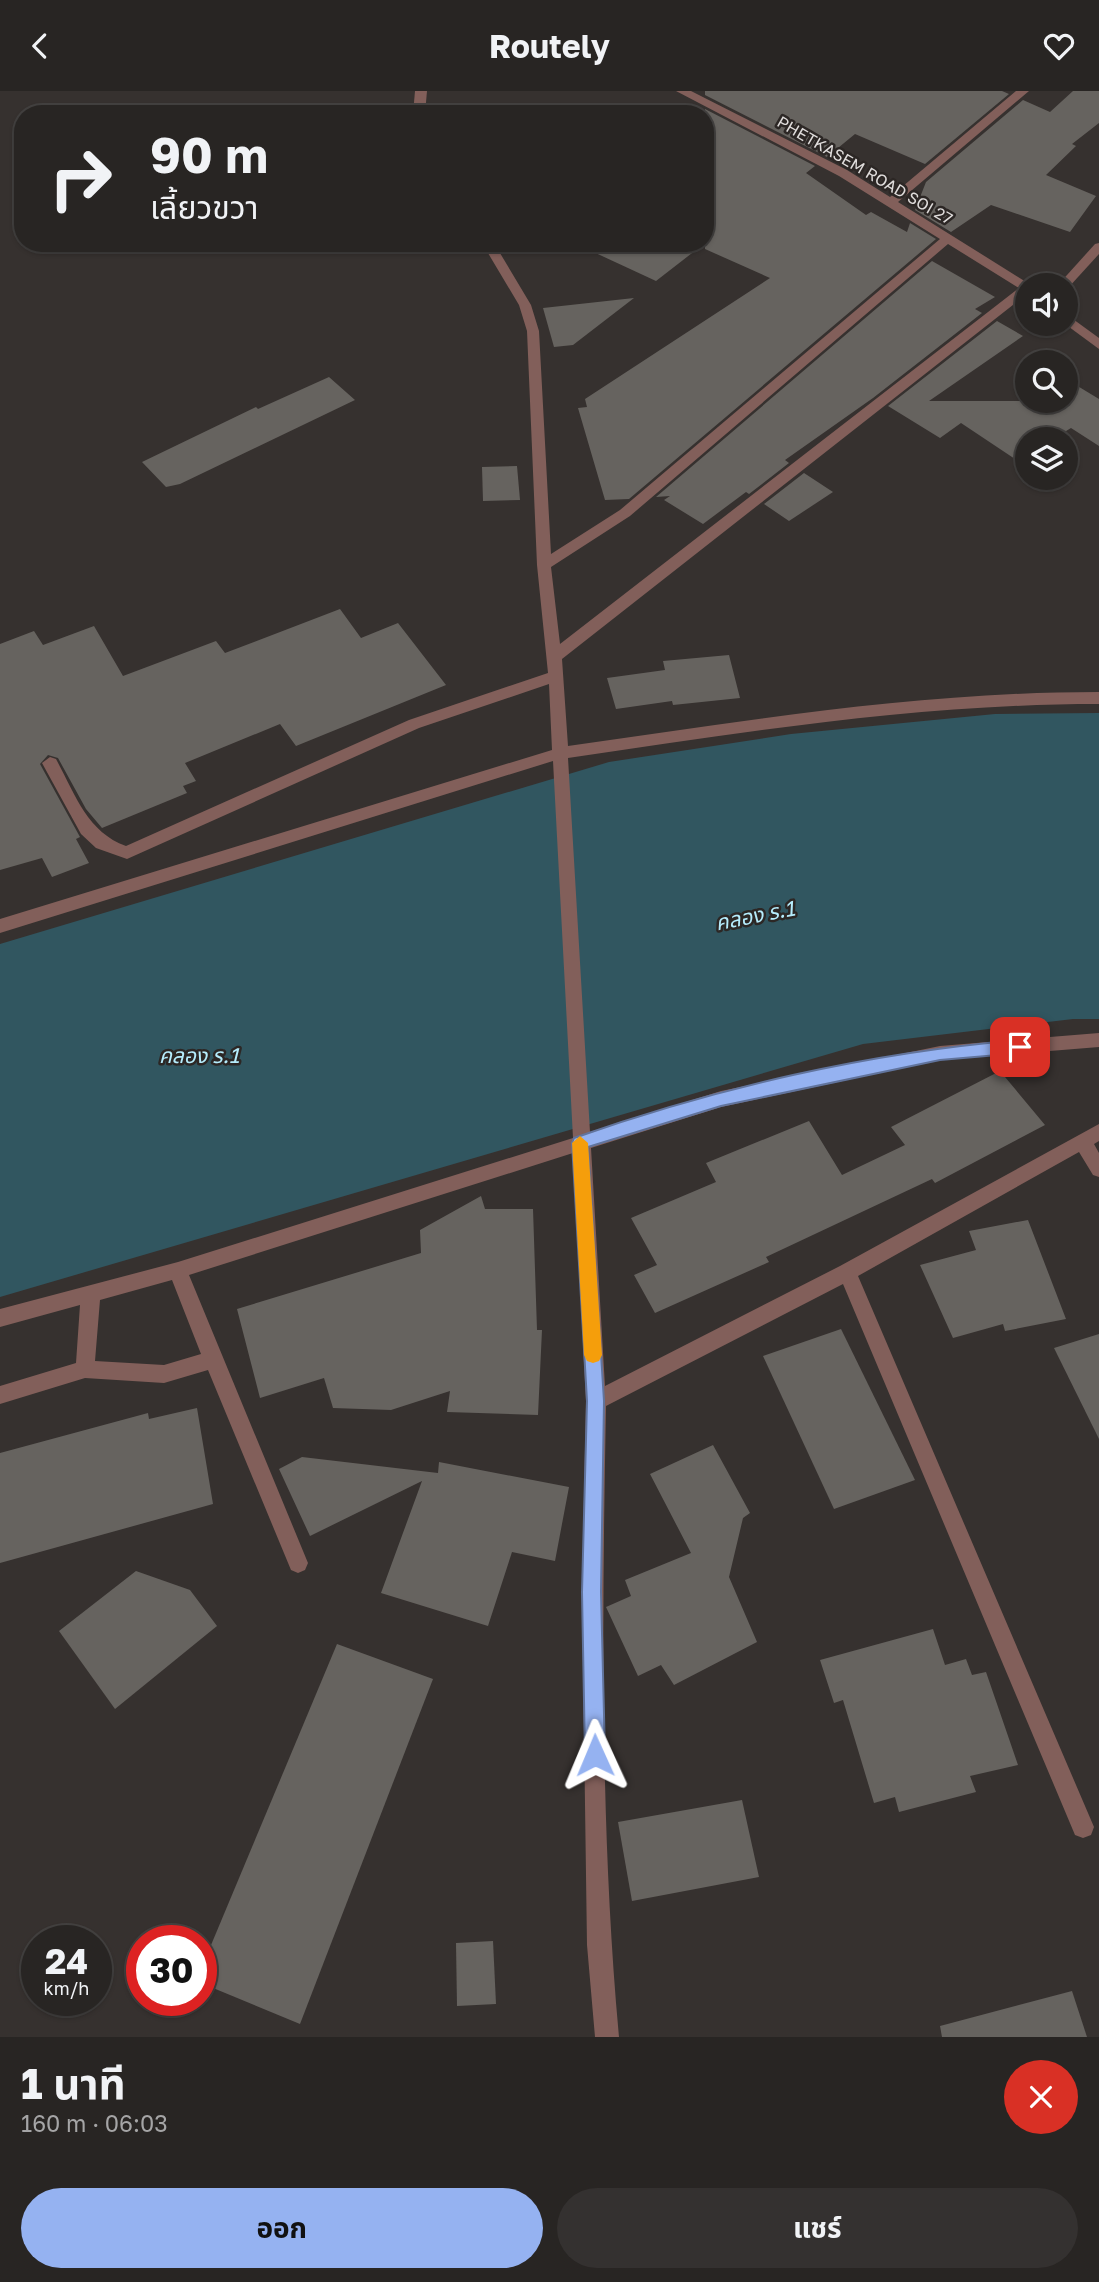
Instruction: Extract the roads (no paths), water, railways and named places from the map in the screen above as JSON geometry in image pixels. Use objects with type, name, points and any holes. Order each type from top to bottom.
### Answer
[{"type":"street","name":"PHETKASEM ROAD SOI 27","points":[[682,91],[709,105]]},
{"type":"street","points":[[890,203],[1023,91]]},
{"type":"street","name":"PHETKASEM ROAD SOI 27","points":[[714,107],[843,173],[1015,280]]},
{"type":"street","points":[[544,565],[625,513],[948,238]]},
{"type":"street","points":[[1075,273],[1099,247]]},
{"type":"street","points":[[493,252],[525,305],[533,331],[544,565],[556,676],[579,1136],[596,1401],[592,1592],[599,1945],[607,2037]]},
{"type":"street","points":[[554,657],[1015,297]]},
{"type":"street","points":[[1078,328],[1099,345]]},
{"type":"street","points":[[50,762],[87,830],[102,844],[127,853],[414,725],[556,676]]},
{"type":"street","points":[[0,926],[561,760],[847,712],[1013,698],[1099,698]]},
{"type":"street","points":[[0,1318],[178,1270],[579,1136],[721,1099],[940,1053],[1099,1040]]},
{"type":"street","points":[[596,1401],[847,1272],[1091,1137],[1099,1169]]},
{"type":"street","points":[[178,1270],[298,1563]]},
{"type":"street","points":[[847,1272],[1083,1827]]},
{"type":"street","points":[[85,1369],[92,1292]]},
{"type":"street","points":[[0,1395],[85,1369],[164,1374],[213,1359]]},
{"type":"water","name":"คลอง ร.1","points":[[1099,713],[1099,1019],[1073,1019],[863,1044],[0,1297],[0,944],[609,762],[791,734],[995,714]]}]
